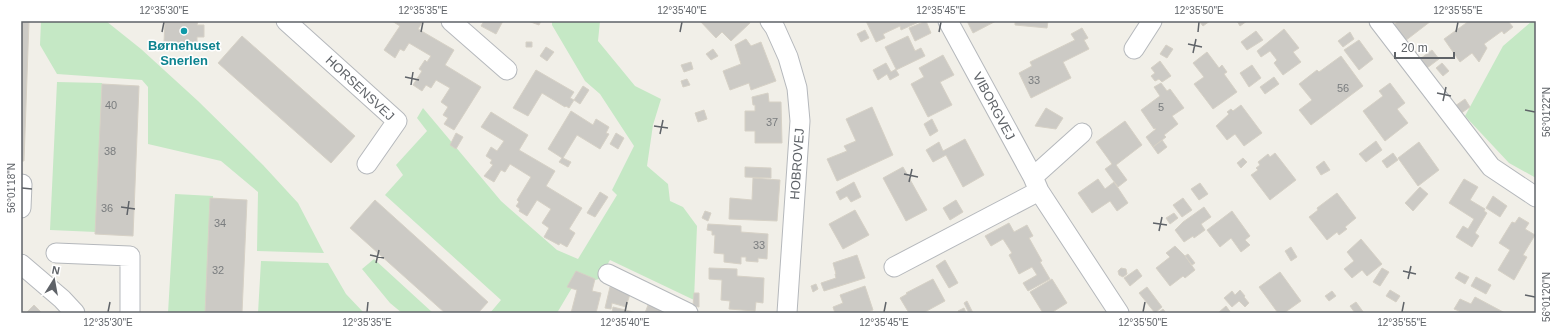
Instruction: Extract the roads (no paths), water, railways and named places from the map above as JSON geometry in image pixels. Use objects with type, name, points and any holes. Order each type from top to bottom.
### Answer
[{"type":"street","name":"HORSENSVEJ","points":[[286,21],[398,121],[367,164]]},
{"type":"street","points":[[451,21],[507,70]]},
{"type":"street","name":"HOBROVEJ","points":[[770,21],[775,28],[788,57],[797,88],[800,121],[787,313]]},
{"type":"street","name":"VIBORGVEJ","points":[[948,21],[1036,184],[1119,313]]},
{"type":"street","points":[[1134,49],[1152,21]]},
{"type":"street","points":[[1379,21],[1491,168],[1536,197]]},
{"type":"street","points":[[894,267],[1036,184],[1082,133]]},
{"type":"street","points":[[21,184],[21,208]]},
{"type":"street","points":[[56,253],[130,256],[130,313]]},
{"type":"street","points":[[21,264],[62,299],[75,313]]},
{"type":"street","points":[[608,274],[688,313]]},
{"type":"place","name":"Børnehuset Snerlen","points":[[184,31]]}]
